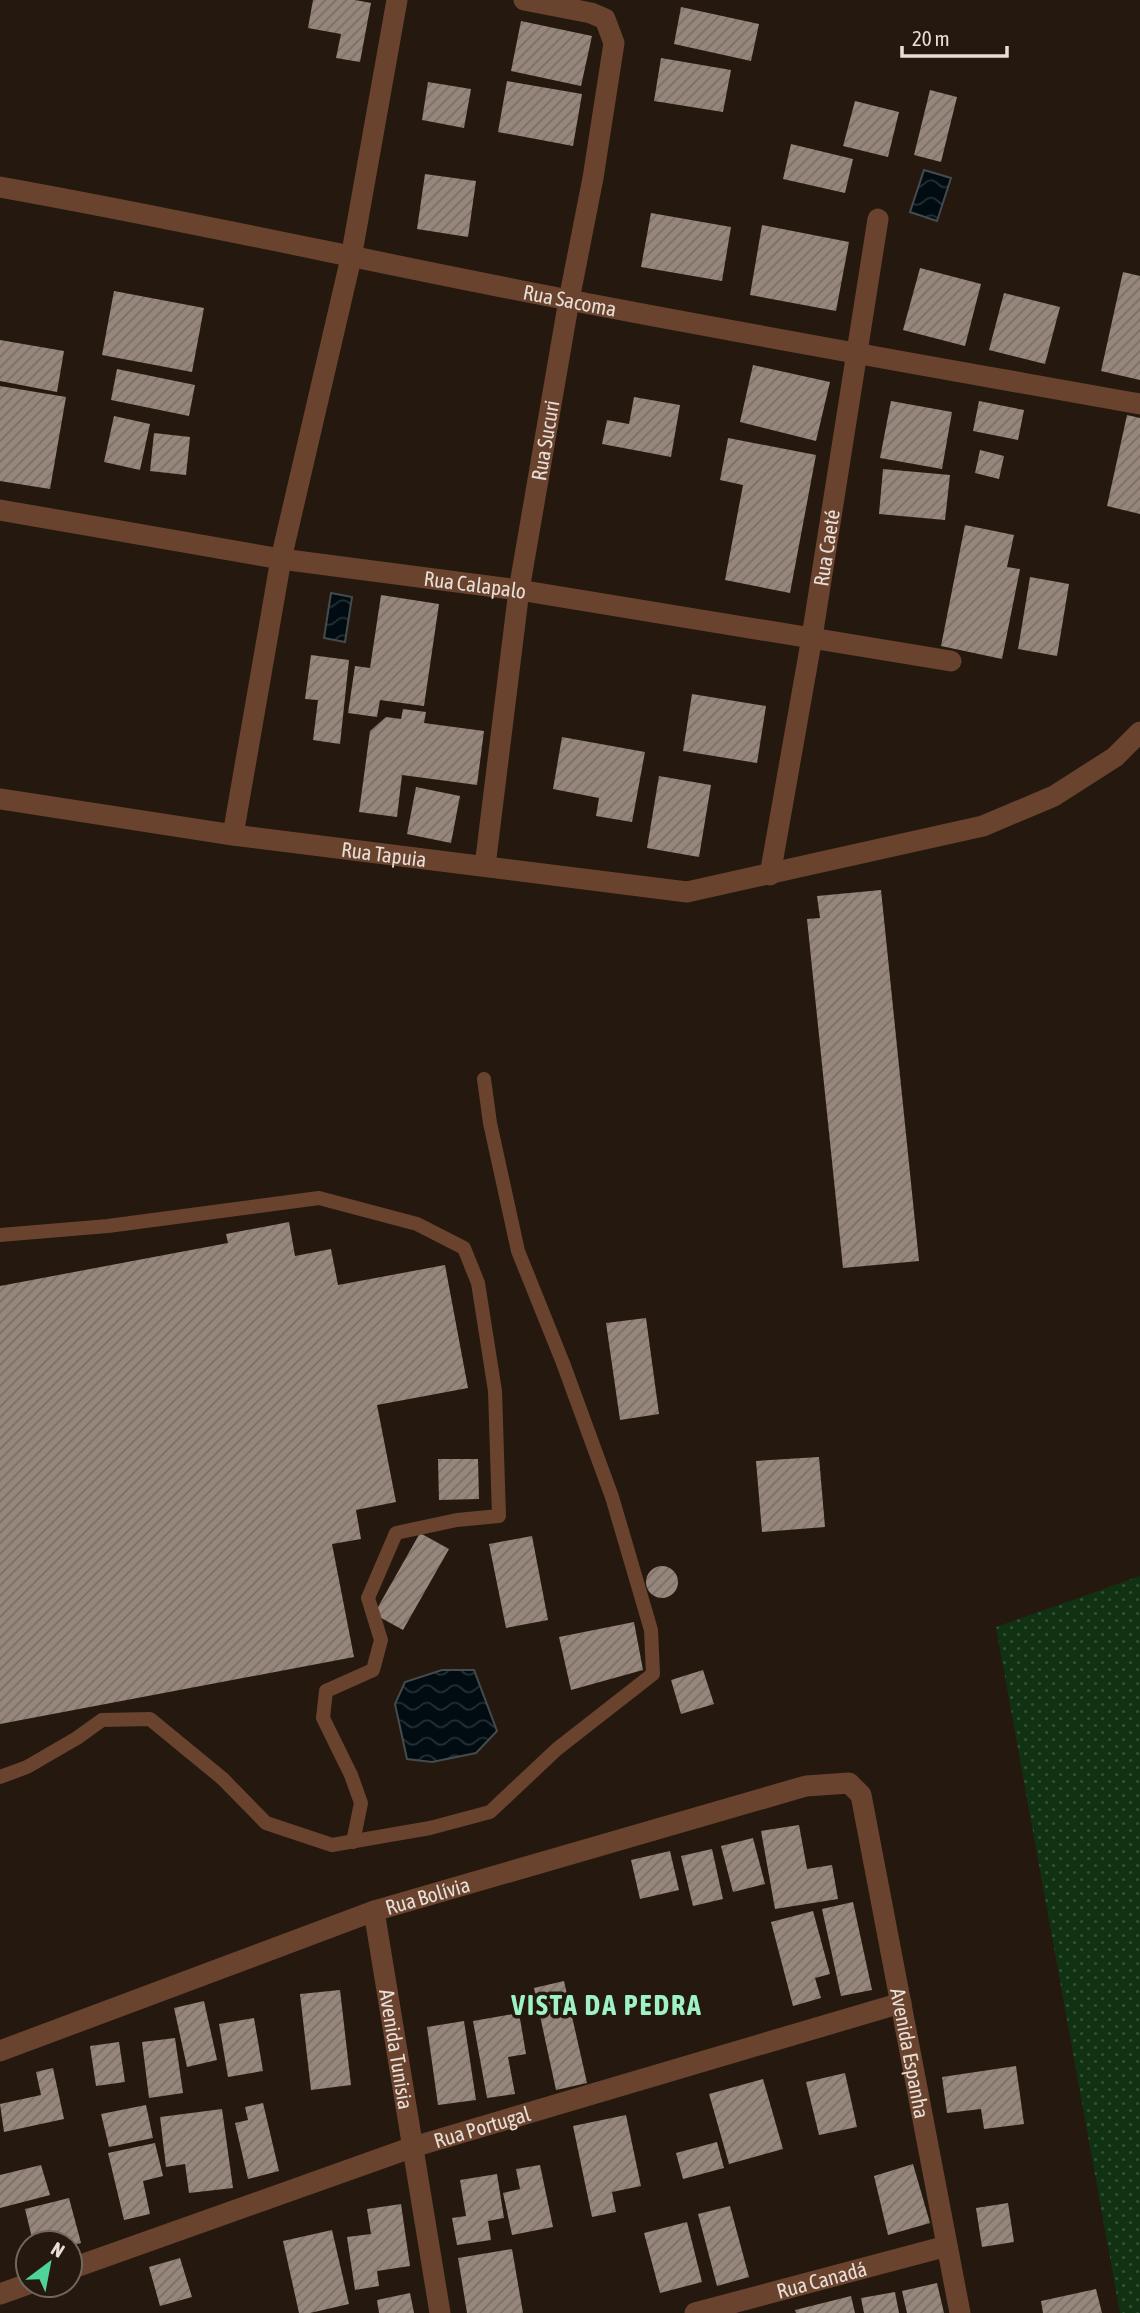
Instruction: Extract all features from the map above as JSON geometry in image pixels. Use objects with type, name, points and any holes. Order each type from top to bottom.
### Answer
[{"type":"street","points":[[233,835],[281,559],[351,258],[397,0]]},
{"type":"street","name":"Rua Sucuri","points":[[485,866],[519,590],[593,178],[614,43],[605,19],[591,13],[524,0]]},
{"type":"street","name":"Rua Sacoma","points":[[0,187],[122,209],[351,258],[569,300],[1140,404]]},
{"type":"street","name":"Rua Caeté","points":[[771,875],[812,637],[878,219]]},
{"type":"street","name":"Rua Calapalo","points":[[0,510],[281,559],[519,590],[951,662]]},
{"type":"street","name":"Rua Tapuia","points":[[0,799],[233,835],[687,892],[983,826],[1054,796],[1115,757],[1140,732]]},
{"type":"street","name":"Rua Bolívia","points":[[0,2051],[374,1911],[565,1854],[806,1786],[849,1783],[861,1795]]},
{"type":"street","name":"Avenida Espanha","points":[[861,1795],[960,2313]]},
{"type":"street","name":"Avenida Tunisia","points":[[374,1911],[440,2313]]},
{"type":"street","name":"Rua Portugal","points":[[84,2264],[413,2147],[901,2003]]},
{"type":"street","name":"Rua Canadá","points":[[695,2313],[947,2246]]},
{"type":"lane","points":[[0,1777],[27,1767],[102,1720],[150,1719],[223,1779],[266,1823],[332,1845],[353,1842],[429,1828],[489,1812],[557,1749],[653,1674],[651,1630],[612,1497],[563,1363],[517,1251],[490,1123],[484,1079]]},
{"type":"lane","points":[[0,1235],[108,1226],[319,1198],[417,1224],[464,1248],[478,1283],[495,1391],[499,1516],[457,1520],[396,1533],[374,1579],[368,1598],[381,1640],[373,1670],[326,1691],[323,1718],[351,1775],[361,1803],[353,1842]]},
{"type":"green space","points":[[1140,1576],[1140,2313],[1120,2313],[996,1627]]},
{"type":"water","points":[[924,170],[951,178],[937,221],[910,212]]},
{"type":"water","points":[[331,593],[352,597],[345,642],[324,638]]},
{"type":"water","points":[[442,1670],[474,1670],[497,1731],[476,1753],[432,1762],[407,1759],[395,1704],[405,1682]]},
{"type":"building","points":[[313,0],[355,0],[371,3],[360,62],[336,58],[341,34],[308,28]]},
{"type":"building","points":[[681,7],[759,24],[751,61],[674,44]]},
{"type":"building","points":[[521,21],[592,36],[581,86],[511,71]]},
{"type":"building","points":[[661,58],[731,70],[723,112],[654,101]]},
{"type":"building","points":[[507,81],[582,94],[573,146],[498,132]]},
{"type":"building","points":[[428,82],[471,89],[464,128],[422,120]]},
{"type":"building","points":[[930,90],[957,97],[941,162],[914,155]]},
{"type":"building","points":[[855,101],[899,112],[888,157],[843,146]]},
{"type":"building","points":[[791,144],[853,159],[845,193],[783,179]]},
{"type":"building","points":[[425,174],[476,181],[468,237],[417,229]]},
{"type":"building","points":[[651,213],[731,227],[722,281],[641,267]]},
{"type":"building","points":[[762,225],[849,242],[836,311],[750,295]]},
{"type":"building","points":[[920,268],[981,284],[965,346],[903,330]]},
{"type":"building","points":[[1123,272],[1140,276],[1140,380],[1101,371]]},
{"type":"building","points":[[114,291],[204,308],[192,372],[102,355]]},
{"type":"building","points":[[1004,293],[1060,307],[1045,364],[989,350]]},
{"type":"building","points":[[0,340],[64,351],[57,392],[0,381]]},
{"type":"building","points":[[753,365],[830,382],[816,441],[740,422]]},
{"type":"building","points":[[117,369],[195,385],[189,416],[111,400]]},
{"type":"building","points":[[0,386],[66,397],[50,489],[0,481]]},
{"type":"building","points":[[634,397],[680,405],[671,457],[602,444],[607,420],[629,424]]},
{"type":"building","points":[[891,401],[952,412],[942,469],[880,458]]},
{"type":"building","points":[[979,401],[1024,410],[1018,440],[973,431]]},
{"type":"building","points":[[1127,415],[1140,418],[1140,514],[1107,506]]},
{"type":"building","points":[[114,416],[150,424],[140,470],[104,462]]},
{"type":"building","points":[[154,433],[190,437],[186,475],[150,471]]},
{"type":"building","points":[[728,438],[816,455],[790,593],[725,580],[743,485],[720,480]]},
{"type":"building","points":[[980,450],[1004,456],[999,479],[975,473]]},
{"type":"building","points":[[883,469],[950,475],[945,520],[879,514]]},
{"type":"building","points":[[965,525],[1014,535],[1007,567],[1020,569],[1002,659],[941,646]]},
{"type":"building","points":[[1030,577],[1069,584],[1057,656],[1018,649]]},
{"type":"building","points":[[381,595],[439,604],[424,706],[380,700],[377,717],[348,713],[355,666],[370,668]]},
{"type":"building","points":[[311,655],[349,660],[340,744],[313,740],[318,700],[305,699]]},
{"type":"building","points":[[692,694],[766,706],[757,763],[683,751]]},
{"type":"building","points":[[403,709],[426,712],[424,723],[484,731],[477,785],[402,775],[397,817],[359,812],[370,731],[386,717],[401,719]]},
{"type":"building","points":[[562,737],[645,752],[632,822],[596,816],[599,798],[553,789]]},
{"type":"building","points":[[659,776],[711,785],[699,857],[647,848]]},
{"type":"building","points":[[416,787],[460,796],[451,843],[407,834]]},
{"type":"building","points":[[881,890],[919,1261],[843,1268],[807,919],[820,918],[817,896]]},
{"type":"building","points":[[289,1222],[295,1256],[331,1249],[338,1285],[445,1265],[468,1388],[377,1405],[396,1502],[356,1510],[361,1539],[332,1544],[354,1657],[0,1724],[0,1286],[228,1243],[226,1234]]},
{"type":"building","points":[[646,1318],[659,1414],[620,1420],[606,1323]]},
{"type":"building","points":[[819,1457],[825,1527],[762,1532],[756,1461]]},
{"type":"building","points":[[438,1459],[478,1459],[479,1499],[439,1500]]},
{"type":"building","points":[[420,1533],[449,1549],[403,1630],[374,1614]]},
{"type":"building","points":[[532,1536],[548,1620],[506,1628],[489,1544]]},
{"type":"building","points":[[662,1566],[673,1571],[678,1582],[673,1593],[662,1598],[651,1593],[646,1582],[651,1571]]},
{"type":"building","points":[[634,1622],[643,1670],[571,1690],[559,1637]]},
{"type":"building","points":[[703,1670],[714,1704],[681,1714],[671,1680]]},
{"type":"building","points":[[799,1825],[807,1869],[832,1865],[838,1899],[775,1909],[761,1831]]},
{"type":"building","points":[[753,1838],[765,1884],[733,1892],[721,1846]]},
{"type":"building","points":[[712,1849],[723,1899],[693,1906],[681,1856]]},
{"type":"building","points":[[670,1851],[679,1890],[640,1899],[631,1860]]},
{"type":"building","points":[[853,1902],[872,1990],[841,1996],[822,1909]]},
{"type":"building","points":[[813,1911],[830,1974],[815,1978],[821,1998],[793,2006],[771,1922]]},
{"type":"building","points":[[564,1981],[587,2083],[556,2090],[534,1988]]},
{"type":"building","points":[[340,1990],[351,2085],[311,2090],[300,1994]]},
{"type":"building","points":[[204,2001],[217,2060],[187,2067],[174,2008]]},
{"type":"building","points":[[519,2013],[526,2054],[508,2057],[515,2094],[487,2098],[473,2021]]},
{"type":"building","points":[[254,2018],[263,2071],[228,2077],[219,2024]]},
{"type":"building","points":[[464,2021],[476,2100],[438,2105],[427,2027]]},
{"type":"building","points":[[175,2038],[183,2093],[149,2098],[142,2042]]},
{"type":"building","points":[[119,2042],[125,2082],[96,2086],[90,2046]]},
{"type":"building","points":[[1016,2066],[1024,2124],[984,2129],[981,2109],[947,2113],[942,2077]]},
{"type":"building","points":[[53,2068],[64,2119],[4,2132],[0,2104],[41,2095],[36,2072]]},
{"type":"building","points":[[845,2073],[857,2127],[819,2135],[806,2082]]},
{"type":"building","points":[[763,2079],[783,2149],[729,2164],[709,2094]]},
{"type":"building","points":[[263,2103],[279,2171],[248,2179],[235,2123],[248,2120],[245,2107]]},
{"type":"building","points":[[146,2105],[153,2138],[109,2147],[101,2114]]},
{"type":"building","points":[[222,2109],[233,2188],[189,2193],[185,2164],[166,2167],[160,2117]]},
{"type":"building","points":[[626,2115],[641,2186],[612,2192],[616,2212],[592,2217],[573,2126]]},
{"type":"building","points":[[717,2142],[724,2168],[683,2179],[676,2153]]},
{"type":"building","points":[[155,2143],[163,2176],[143,2181],[150,2214],[124,2220],[108,2153]]},
{"type":"building","points":[[913,2164],[930,2223],[888,2235],[874,2176]]},
{"type":"building","points":[[41,2165],[50,2195],[0,2208],[0,2175]]},
{"type":"building","points":[[540,2165],[553,2227],[512,2235],[503,2193],[520,2189],[516,2169]]},
{"type":"building","points":[[497,2174],[504,2218],[488,2221],[491,2240],[457,2245],[452,2218],[466,2216],[460,2180]]},
{"type":"building","points":[[69,2198],[77,2229],[30,2229],[25,2209]]},
{"type":"building","points":[[1008,2203],[1014,2242],[982,2247],[976,2208]]},
{"type":"building","points":[[401,2204],[410,2266],[377,2271],[379,2286],[355,2290],[347,2237],[371,2234],[367,2209]]},
{"type":"building","points":[[730,2206],[749,2277],[717,2286],[698,2214]]},
{"type":"building","points":[[687,2222],[702,2282],[660,2293],[644,2233]]},
{"type":"building","points":[[332,2230],[349,2304],[299,2313],[283,2241]]},
{"type":"building","points":[[512,2249],[523,2313],[467,2313],[458,2258]]},
{"type":"building","points":[[180,2258],[192,2297],[160,2306],[149,2267]]},
{"type":"building","points":[[937,2283],[944,2313],[907,2313],[902,2291]]},
{"type":"building","points":[[1096,2289],[1102,2313],[1043,2313],[1041,2301]]},
{"type":"building","points":[[895,2292],[899,2313],[864,2313],[861,2298]]},
{"type":"building","points":[[410,2293],[414,2313],[379,2313],[377,2300]]},
{"type":"building","points":[[851,2296],[855,2313],[796,2313],[795,2310]]},
{"type":"district","name":"VISTA DA PEDRA","points":[[607,2005]]}]
